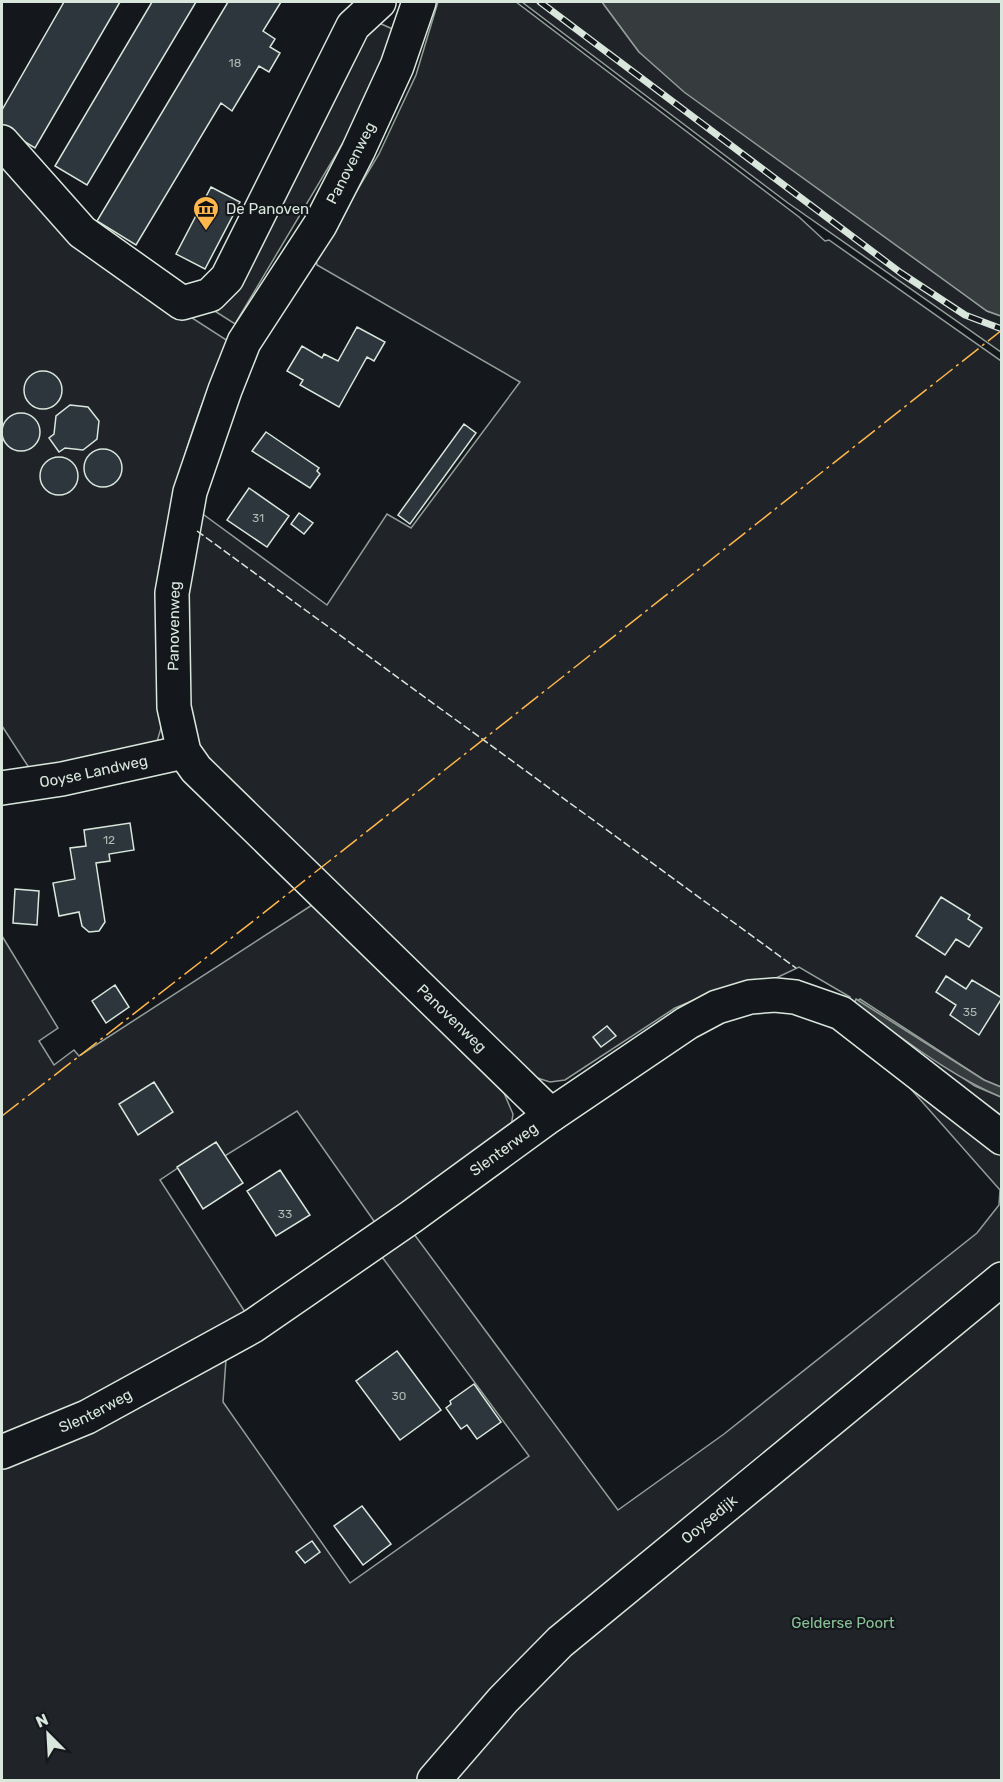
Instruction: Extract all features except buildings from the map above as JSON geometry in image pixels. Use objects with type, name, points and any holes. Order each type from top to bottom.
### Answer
[{"type":"street","points":[[2,142],[82,232],[128,267],[182,303],[210,295],[227,278],[353,26],[380,2]]},
{"type":"street","name":"Panovenweg","points":[[419,2],[398,66],[358,151],[320,225],[244,342],[225,390],[190,492],[172,593],[174,706],[177,731],[184,752],[196,769],[550,1115]]},
{"type":"street","name":"Ooyse Landweg","points":[[2,788],[62,779],[184,752]]},
{"type":"street","name":"Slenterweg","points":[[2,1452],[87,1417],[254,1326],[411,1217],[550,1115],[707,1013],[750,998],[775,995],[795,997],[841,1013],[997,1131]]},
{"type":"street","name":"Ooysedijk","points":[[434,1780],[503,1700],[560,1642],[1002,1279]]},
{"type":"green space","points":[[438,2],[516,2],[799,217],[825,241],[829,240],[1001,361],[1001,1087],[984,1080],[860,999],[854,1004],[975,1086],[1001,1097],[1001,1115],[850,1004],[850,997],[799,967],[774,979],[704,996],[675,1008],[565,1080],[550,1082],[528,1075],[211,772],[194,742],[189,716],[187,602],[200,512],[327,605],[387,514],[411,528],[520,382],[317,265],[316,259],[379,154],[416,75]]},
{"type":"green space","points":[[522,2],[602,2],[639,52],[987,311],[1001,316],[1001,352],[788,203]]},
{"type":"green space","points":[[370,19],[397,31],[353,126],[235,324],[213,310]]},
{"type":"green space","points":[[2,157],[85,249],[228,341],[192,433],[166,529],[157,612],[161,728],[157,742],[35,777],[2,726]]},
{"type":"green space","points":[[312,905],[504,1093],[513,1114],[511,1127],[376,1224],[297,1111],[220,1159],[211,1146],[160,1180],[247,1315],[149,1374],[2,1440],[2,936],[58,1028],[39,1041],[54,1065],[74,1050],[79,1056]]},
{"type":"green space","points":[[810,1009],[1001,1149],[1001,1266],[425,1780],[2,1780],[2,1465],[102,1426],[226,1359],[223,1402],[350,1583],[529,1456],[382,1257],[414,1234],[618,1510],[724,1434],[977,1233],[999,1205],[1000,1190],[902,1079],[833,1028],[803,1014],[781,1010]]},
{"type":"green space","name":"Gelderse Poort","points":[[1001,1285],[1001,1780],[442,1780],[573,1640]]},
{"type":"shaded area","points":[[602,2],[1001,2],[1001,316],[987,311],[684,92],[639,52]]},
{"type":"shaded area","points":[[856,999],[984,1080],[1001,1087],[1001,1097],[962,1078],[926,1055],[854,1004]]},
{"type":"railway","points":[[540,2],[901,273],[965,315],[1002,329]]},
{"type":"fence","points":[[197,531],[796,968]]},
{"type":"power","points":[[2,1116],[261,915],[1002,330]]},
{"type":"place","name":"De Panoven","points":[[206,232]]}]
